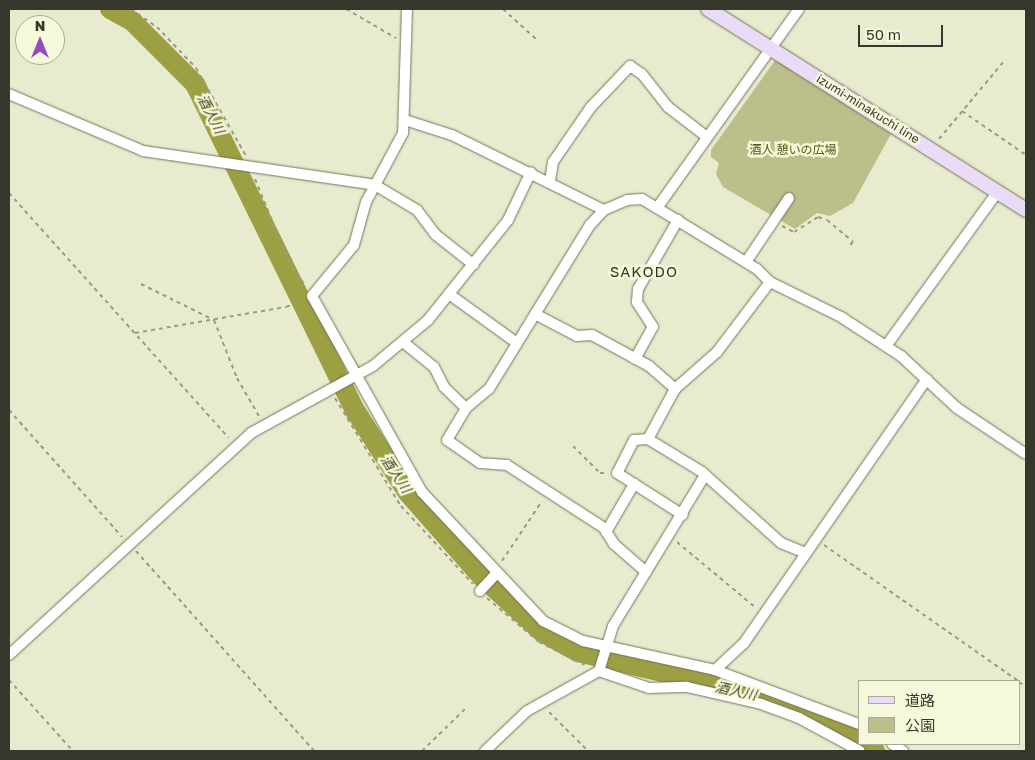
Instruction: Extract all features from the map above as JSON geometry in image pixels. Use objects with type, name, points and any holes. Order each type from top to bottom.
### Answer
[{"type":"main road","name":"izumi-minakuchi line","points":[[708,9],[1026,210]]},
{"type":"street","points":[[407,9],[405,120],[375,185],[354,245],[312,296],[422,492],[543,621],[583,641],[715,670],[858,724]]},
{"type":"street","points":[[657,208],[799,9]]},
{"type":"street","points":[[550,181],[553,162],[591,107],[630,66],[642,74],[668,107],[708,137]]},
{"type":"street","points":[[9,94],[142,151],[375,185],[416,210],[436,235],[474,265]]},
{"type":"street","points":[[405,120],[452,135],[550,181],[604,210]]},
{"type":"street","points":[[9,655],[236,446],[263,424],[356,377],[403,342],[474,265],[508,220],[531,172]]},
{"type":"street","points":[[886,346],[998,191]]},
{"type":"street","points":[[746,262],[789,198]]},
{"type":"street","points":[[646,572],[606,532],[549,492],[507,465],[480,463],[447,440],[466,408],[489,389],[590,225],[604,210],[627,200],[642,199],[746,262],[770,282],[886,346],[927,379],[958,408],[1026,454]]},
{"type":"street","points":[[635,359],[654,327],[637,302],[638,289],[678,220]]},
{"type":"street","points":[[648,439],[674,389],[718,352],[770,282]]},
{"type":"street","points":[[449,294],[517,343]]},
{"type":"street","points":[[536,314],[576,336],[592,335],[635,359],[674,389]]},
{"type":"street","points":[[403,342],[434,367],[444,387],[466,408]]},
{"type":"street","points":[[715,670],[731,658],[764,615],[927,379]]},
{"type":"street","points":[[683,514],[617,473],[634,440],[648,439],[705,475],[781,543],[806,553]]},
{"type":"street","points":[[485,751],[540,703],[599,671],[613,626],[683,514],[705,475]]},
{"type":"street","points":[[606,532],[634,484]]},
{"type":"street","points":[[480,591],[497,573]]},
{"type":"street","points":[[599,671],[649,688],[687,687],[761,704],[799,718],[862,751]]},
{"type":"path","points":[[130,9],[158,27],[196,68],[252,168],[288,260],[312,296],[286,307],[135,333]]},
{"type":"path","points":[[346,9],[406,42]]},
{"type":"path","points":[[504,9],[536,39]]},
{"type":"path","points":[[931,149],[1006,59]]},
{"type":"path","points":[[962,111],[1026,155]]},
{"type":"path","points":[[9,193],[236,446]]},
{"type":"path","points":[[773,222],[794,232],[818,217],[827,220],[853,242],[848,247]]},
{"type":"path","points":[[141,284],[214,320],[237,378],[263,424]]},
{"type":"path","points":[[330,390],[401,506],[480,591],[539,642],[599,671]]},
{"type":"path","points":[[9,410],[314,751]]},
{"type":"path","points":[[573,446],[600,473],[617,473]]},
{"type":"path","points":[[497,573],[504,555],[549,492]]},
{"type":"path","points":[[669,536],[764,615]]},
{"type":"path","points":[[816,540],[1015,680]]},
{"type":"path","points":[[9,680],[73,751]]},
{"type":"path","points":[[540,703],[588,751]]},
{"type":"path","points":[[422,751],[465,709]]},
{"type":"green space","name":"酒人 憩いの広場","points":[[776,59],[891,134],[853,203],[830,216],[817,213],[795,229],[723,187],[716,174],[719,163],[711,157],[711,150]]},
{"type":"waterway","name":"酒人川","points":[[110,9],[133,22],[195,84],[356,412],[408,493],[482,577],[542,632],[578,652],[780,700],[858,739]]},
{"type":"waterway","name":"酒人川","points":[[866,745],[875,751]]},
{"type":"district","name":"SAKODO","points":[[644,272]]}]
